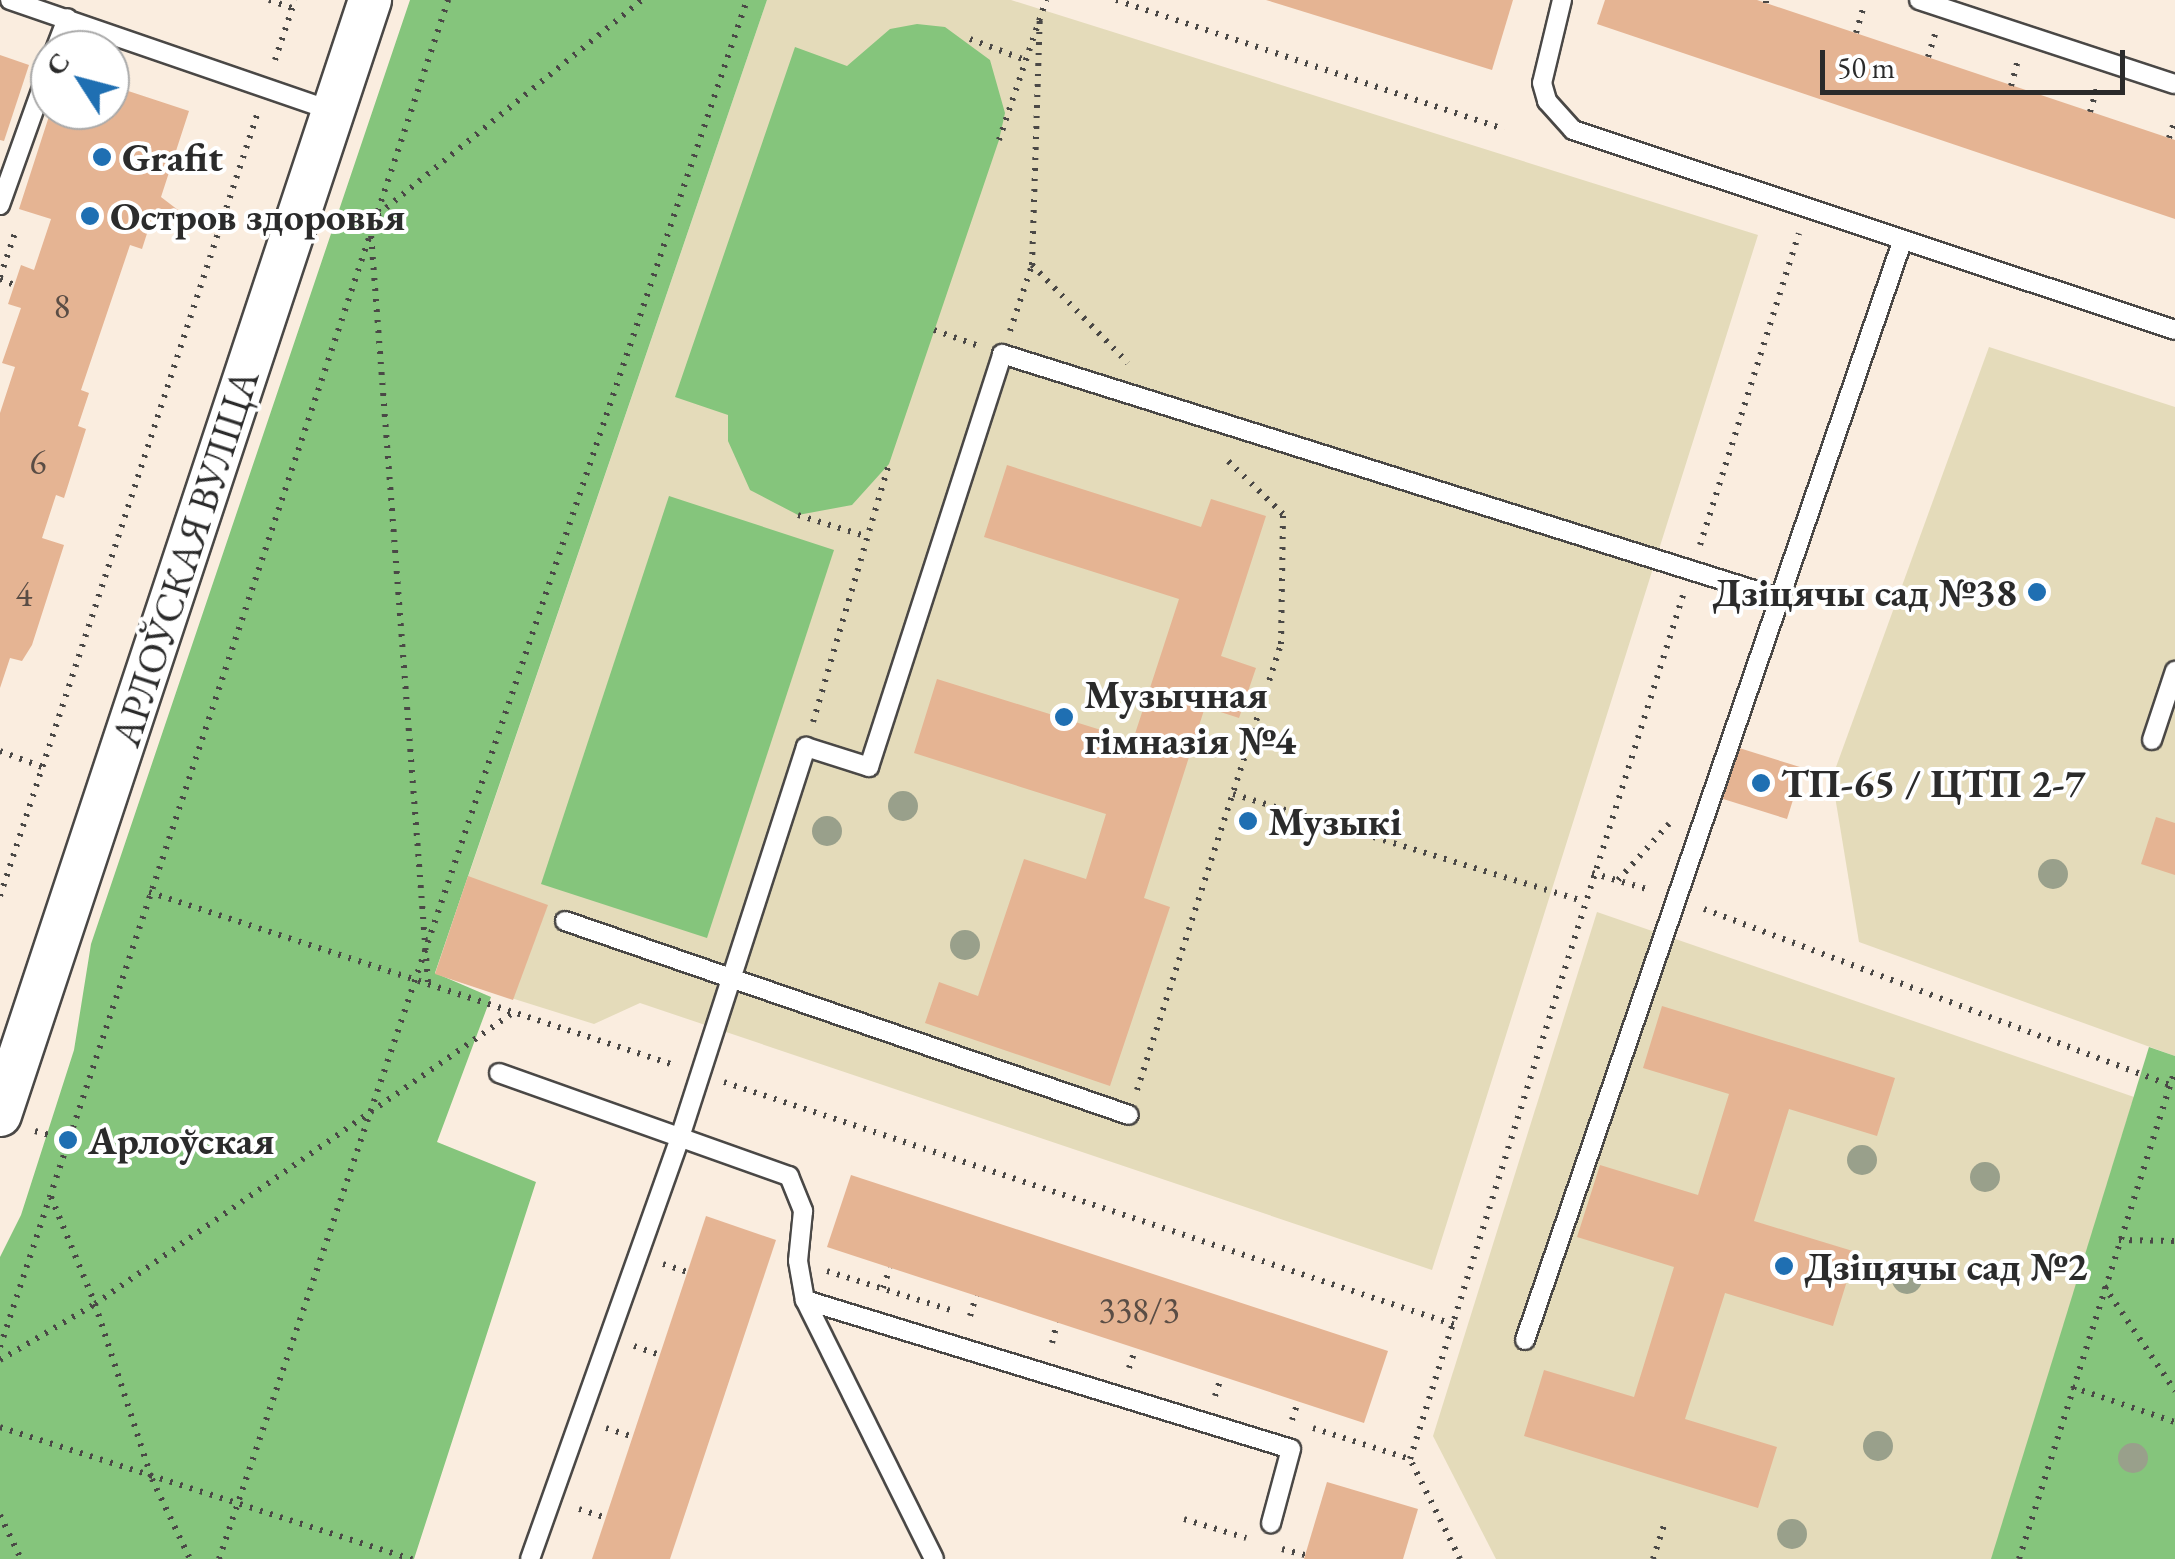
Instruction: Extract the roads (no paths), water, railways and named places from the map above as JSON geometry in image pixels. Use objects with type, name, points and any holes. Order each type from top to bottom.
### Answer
[{"type":"street","name":"АРЛОЎСКАЯ ВУЛІЦА","points":[[0,1115],[370,0]]},
{"type":"lane","points":[[10,0],[333,111]]},
{"type":"lane","points":[[1562,0],[1542,83],[1559,118],[1590,138],[2175,330]]},
{"type":"lane","points":[[1920,0],[2175,84]]},
{"type":"lane","points":[[62,30],[67,18]]},
{"type":"lane","points":[[1,204],[30,122]]},
{"type":"lane","points":[[1526,1340],[1673,897],[1902,242]]},
{"type":"lane","points":[[530,1559],[681,1134],[806,748],[869,767],[1002,354],[1779,598]]},
{"type":"lane","points":[[2152,740],[2175,672]]},
{"type":"lane","points":[[565,921],[1129,1115]]},
{"type":"lane","points":[[499,1073],[681,1134],[789,1176],[803,1212],[798,1261],[805,1300],[934,1559]]},
{"type":"lane","points":[[805,1300],[1291,1448],[1270,1523]]},
{"type":"place","name":"Grafit","points":[[102,157]]},
{"type":"place","name":"Остров здоровья","points":[[90,216]]},
{"type":"place","name":"Дзіцячы сад №38","points":[[2037,592]]},
{"type":"place","name":"Музычная гімназія №4","points":[[1064,717]]},
{"type":"place","name":"ТП-65 / ЦТП 2-7","points":[[1761,783]]},
{"type":"place","name":"Музыкі","points":[[1248,821]]},
{"type":"place","name":"Арлоўская","points":[[68,1140]]},
{"type":"place","name":"Дзіцячы сад №2","points":[[1784,1266]]}]
